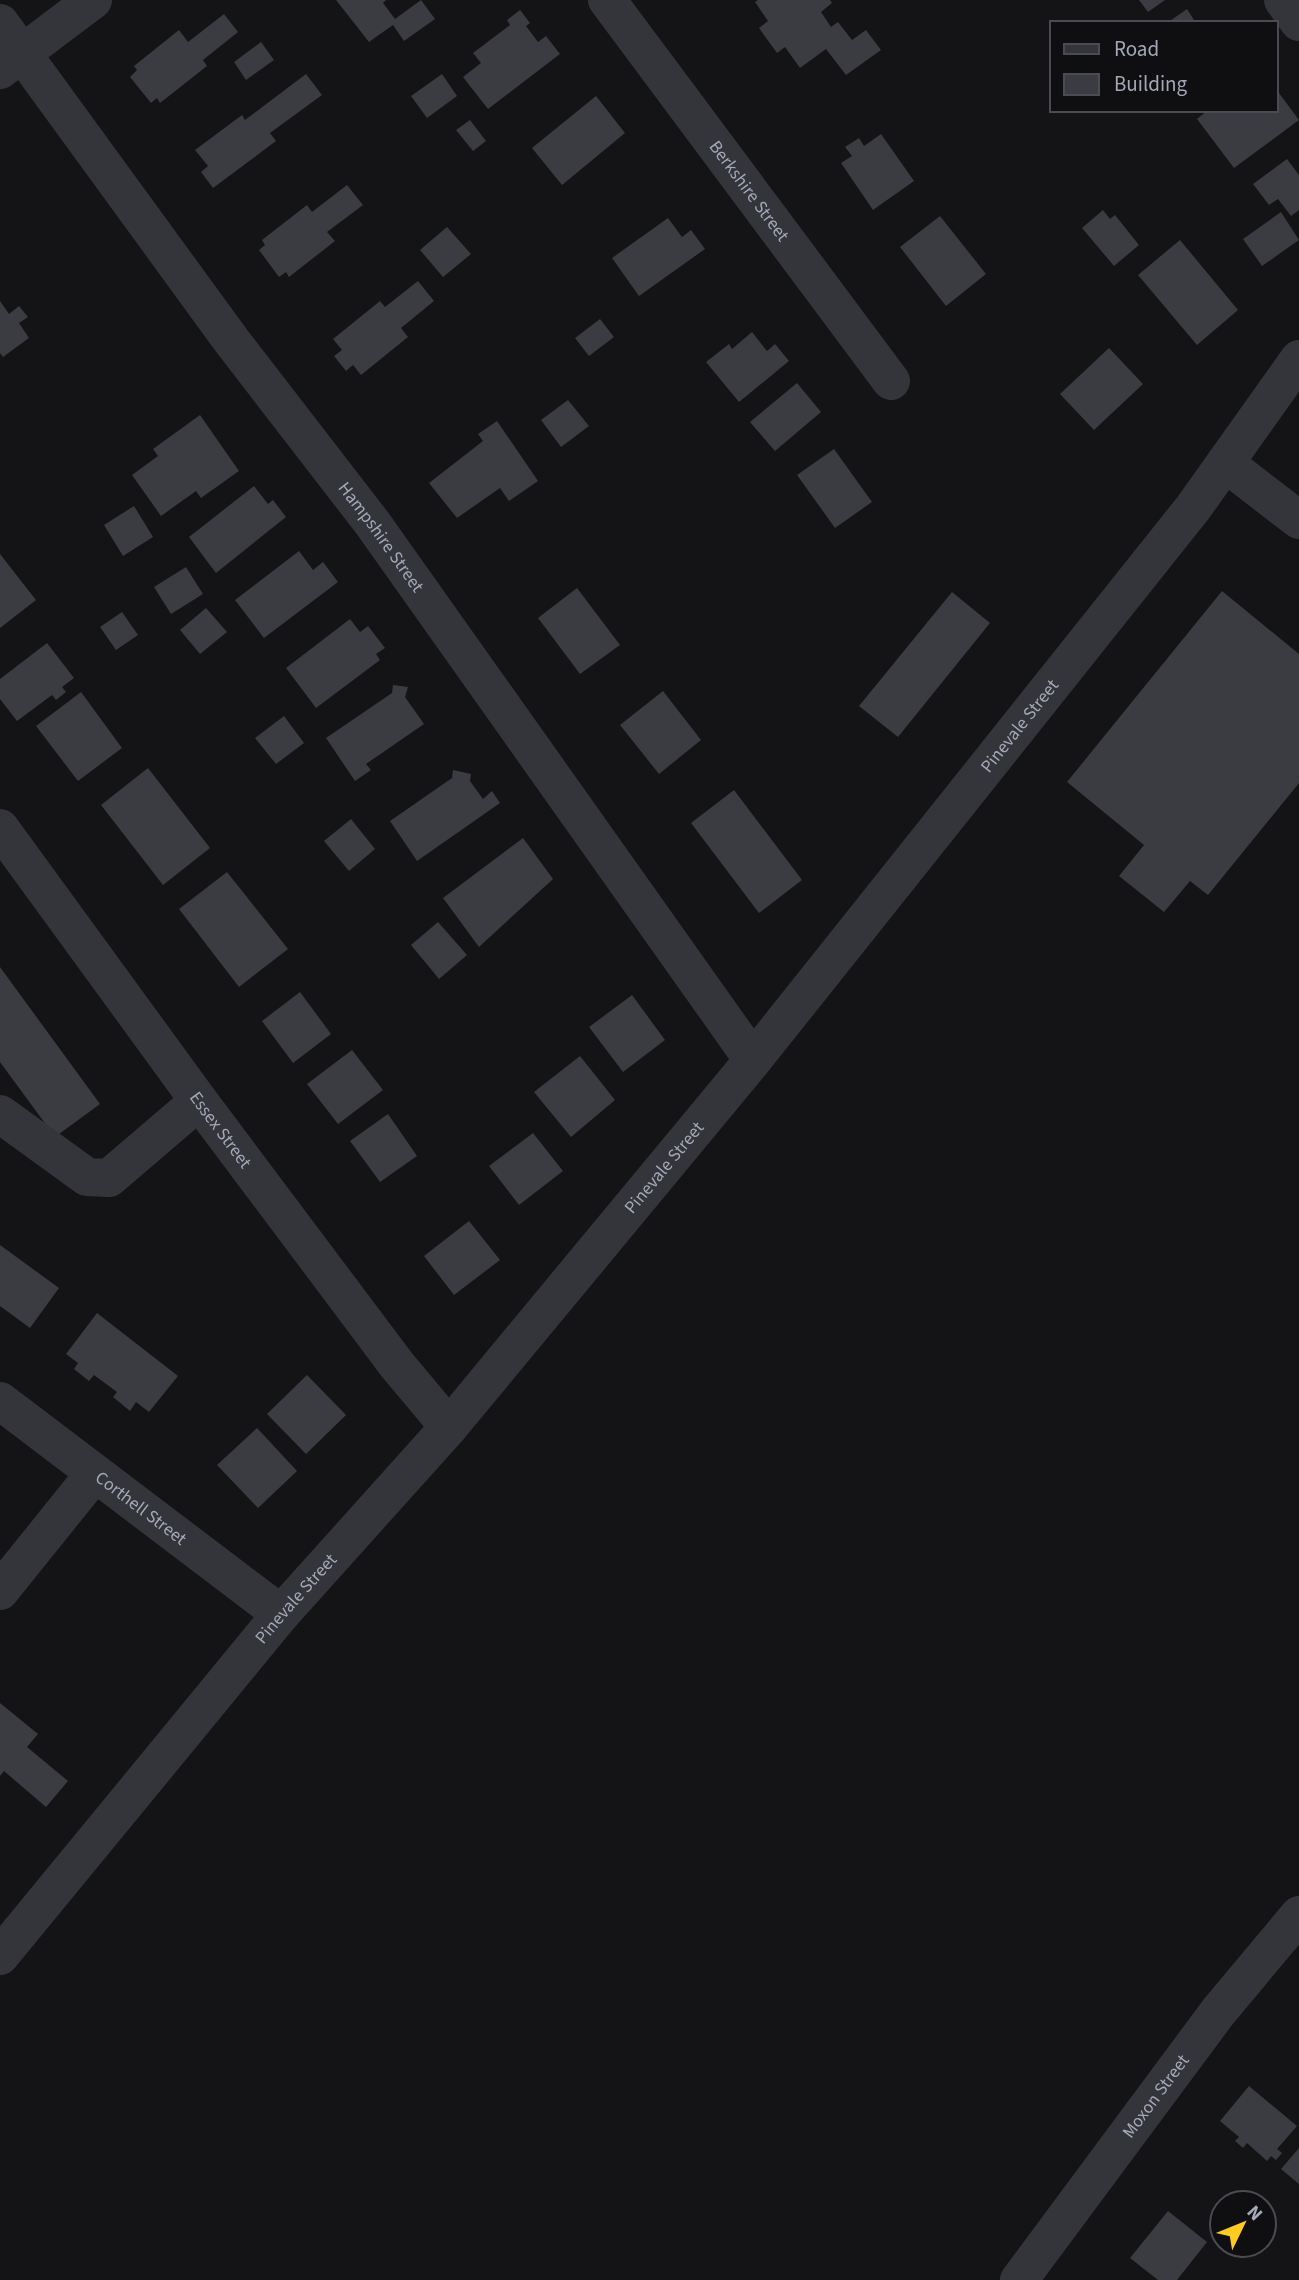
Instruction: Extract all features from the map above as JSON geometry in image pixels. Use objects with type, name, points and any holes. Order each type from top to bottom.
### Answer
[{"type":"street","points":[[7,49],[93,0]]},
{"type":"street","name":"Berkshire Street","points":[[607,0],[891,381]]},
{"type":"street","points":[[1283,0],[1299,22]]},
{"type":"street","name":"Hampshire Street","points":[[7,49],[373,524],[753,1060]]},
{"type":"street","name":"Pinevale Street","points":[[0,1955],[281,1614],[449,1427],[753,1060],[1193,508],[1299,359]]},
{"type":"street","points":[[1225,463],[1299,520]]},
{"type":"street","name":"Essex Street","points":[[0,828],[199,1101],[397,1365],[449,1427]]},
{"type":"street","points":[[0,1114],[87,1177],[109,1178],[199,1101]]},
{"type":"street","name":"Corthell Street","points":[[0,1401],[281,1614]]},
{"type":"street","points":[[0,1591],[95,1473]]},
{"type":"street","name":"Moxon Street","points":[[1019,2280],[1218,2012],[1299,1915]]},
{"type":"building","points":[[336,0],[386,0],[383,3],[395,19],[421,0],[435,19],[404,41],[393,25],[369,42]]},
{"type":"building","points":[[830,0],[832,3],[821,12],[831,27],[838,22],[852,40],[866,30],[881,50],[846,75],[826,49],[800,68],[785,47],[777,53],[759,28],[768,21],[755,2]]},
{"type":"building","points":[[1139,0],[1165,0],[1148,12]]},
{"type":"building","points":[[1187,9],[1195,21],[1170,21]]},
{"type":"building","points":[[520,10],[530,23],[526,26],[538,42],[546,36],[560,54],[488,109],[463,77],[481,63],[473,53],[510,25],[507,20]]},
{"type":"building","points":[[224,14],[238,32],[203,60],[207,66],[160,103],[157,98],[151,103],[130,77],[137,70],[134,66],[179,30],[188,42]]},
{"type":"building","points":[[261,42],[274,60],[246,80],[234,62]]},
{"type":"building","points":[[306,74],[322,95],[270,133],[276,141],[213,188],[201,172],[208,166],[195,150],[242,115],[245,120]]},
{"type":"building","points":[[442,74],[457,96],[427,118],[411,96]]},
{"type":"building","points":[[1278,92],[1299,120],[1234,168],[1197,119],[1206,112],[1278,112]]},
{"type":"building","points":[[596,96],[625,133],[562,185],[532,148]]},
{"type":"building","points":[[470,120],[486,141],[473,151],[456,130]]},
{"type":"building","points":[[881,134],[914,181],[873,210],[841,163],[852,156],[845,147],[859,138],[864,146]]},
{"type":"building","points":[[1287,159],[1299,175],[1299,210],[1291,216],[1278,199],[1269,205],[1253,184]]},
{"type":"building","points":[[347,185],[363,205],[327,232],[335,241],[289,277],[286,272],[279,277],[259,250],[265,245],[262,240],[307,205],[312,212]]},
{"type":"building","points":[[1103,210],[1110,219],[1115,215],[1139,245],[1114,266],[1082,228]]},
{"type":"building","points":[[1281,212],[1299,240],[1262,266],[1243,239]]},
{"type":"building","points":[[940,216],[986,274],[946,306],[900,247]]},
{"type":"building","points":[[668,218],[682,237],[691,230],[705,249],[639,296],[612,258]]},
{"type":"building","points":[[447,227],[471,254],[443,277],[420,250]]},
{"type":"building","points":[[1180,240],[1238,310],[1197,345],[1138,275]]},
{"type":"building","points":[[418,281],[434,301],[401,328],[408,337],[361,375],[353,365],[346,371],[334,356],[342,350],[333,339],[380,301],[385,307]]},
{"type":"building","points":[[0,301],[9,314],[19,306],[28,317],[19,323],[29,338],[3,357],[0,353]]},
{"type":"building","points":[[600,319],[614,337],[589,356],[575,338]]},
{"type":"building","points":[[752,332],[767,351],[775,344],[789,361],[739,402],[706,362],[729,344],[732,349]]},
{"type":"building","points":[[1109,348],[1143,384],[1094,430],[1060,394]]},
{"type":"building","points":[[797,383],[821,412],[775,451],[750,422]]},
{"type":"building","points":[[568,400],[589,426],[561,447],[541,420]]},
{"type":"building","points":[[200,415],[239,471],[201,498],[196,491],[161,516],[132,475],[158,456],[153,449]]},
{"type":"building","points":[[497,421],[538,481],[509,501],[500,488],[457,518],[429,483],[483,441],[478,434]]},
{"type":"building","points":[[834,449],[872,502],[835,528],[797,475]]},
{"type":"building","points":[[254,486],[268,504],[273,500],[286,517],[216,573],[189,537]]},
{"type":"building","points":[[134,506],[153,537],[123,556],[104,525]]},
{"type":"building","points":[[299,551],[313,570],[323,562],[338,582],[264,638],[235,600]]},
{"type":"building","points":[[0,554],[36,600],[0,628]]},
{"type":"building","points":[[186,567],[203,594],[171,614],[154,587]]},
{"type":"building","points":[[577,588],[620,645],[580,674],[538,618]]},
{"type":"building","points":[[1222,591],[1299,654],[1299,783],[1208,895],[1190,881],[1164,912],[1119,876],[1144,845],[1067,782]]},
{"type":"building","points":[[952,592],[990,623],[898,737],[859,706]]},
{"type":"building","points":[[206,608],[227,632],[200,654],[180,630]]},
{"type":"building","points":[[122,612],[138,635],[116,650],[100,627]]},
{"type":"building","points":[[350,619],[360,632],[368,626],[385,648],[376,654],[380,660],[316,708],[286,668]]},
{"type":"building","points":[[47,643],[74,678],[62,687],[66,692],[56,700],[52,695],[17,721],[0,699],[0,679]]},
{"type":"building","points":[[393,685],[408,687],[405,697],[424,724],[366,764],[371,770],[355,781],[326,738],[392,693]]},
{"type":"building","points":[[663,691],[701,740],[659,774],[620,725]]},
{"type":"building","points":[[81,692],[122,748],[78,781],[36,726]]},
{"type":"building","points":[[284,716],[304,743],[276,764],[255,738]]},
{"type":"building","points":[[148,768],[210,848],[163,885],[101,805]]},
{"type":"building","points":[[453,770],[471,774],[470,781],[483,799],[492,791],[500,803],[417,861],[390,821],[452,778]]},
{"type":"building","points":[[734,790],[802,880],[759,913],[691,823]]},
{"type":"building","points":[[351,819],[375,849],[349,871],[324,841]]},
{"type":"building","points":[[523,838],[553,879],[479,947],[443,898]]},
{"type":"building","points":[[227,872],[288,949],[239,987],[179,909]]},
{"type":"building","points":[[438,922],[467,955],[439,979],[411,945]]},
{"type":"building","points":[[0,967],[100,1104],[55,1137],[0,1062]]},
{"type":"building","points":[[300,992],[331,1034],[293,1063],[262,1021]]},
{"type":"building","points":[[632,995],[665,1040],[623,1072],[589,1027]]},
{"type":"building","points":[[352,1050],[383,1090],[338,1124],[307,1084]]},
{"type":"building","points":[[580,1056],[615,1100],[571,1137],[534,1092]]},
{"type":"building","points":[[388,1114],[417,1156],[380,1182],[350,1141]]},
{"type":"building","points":[[533,1133],[563,1171],[519,1205],[489,1166]]},
{"type":"building","points":[[469,1221],[500,1260],[454,1295],[424,1256]]},
{"type":"building","points":[[0,1245],[59,1288],[30,1328],[0,1306]]},
{"type":"building","points":[[97,1313],[178,1376],[149,1412],[136,1402],[130,1411],[113,1397],[117,1392],[94,1375],[89,1381],[74,1369],[78,1363],[66,1354]]},
{"type":"building","points":[[307,1375],[346,1415],[306,1454],[267,1414]]},
{"type":"building","points":[[257,1428],[297,1471],[258,1508],[217,1465]]},
{"type":"building","points":[[0,1703],[38,1734],[27,1747],[68,1781],[46,1807],[4,1771],[0,1776]]},
{"type":"building","points":[[1249,2086],[1297,2126],[1277,2149],[1282,2153],[1276,2160],[1271,2156],[1267,2161],[1247,2143],[1243,2148],[1235,2141],[1239,2137],[1220,2121]]},
{"type":"building","points":[[1299,2148],[1299,2184],[1281,2169]]},
{"type":"building","points":[[1168,2211],[1207,2242],[1177,2280],[1158,2280],[1130,2258]]}]
